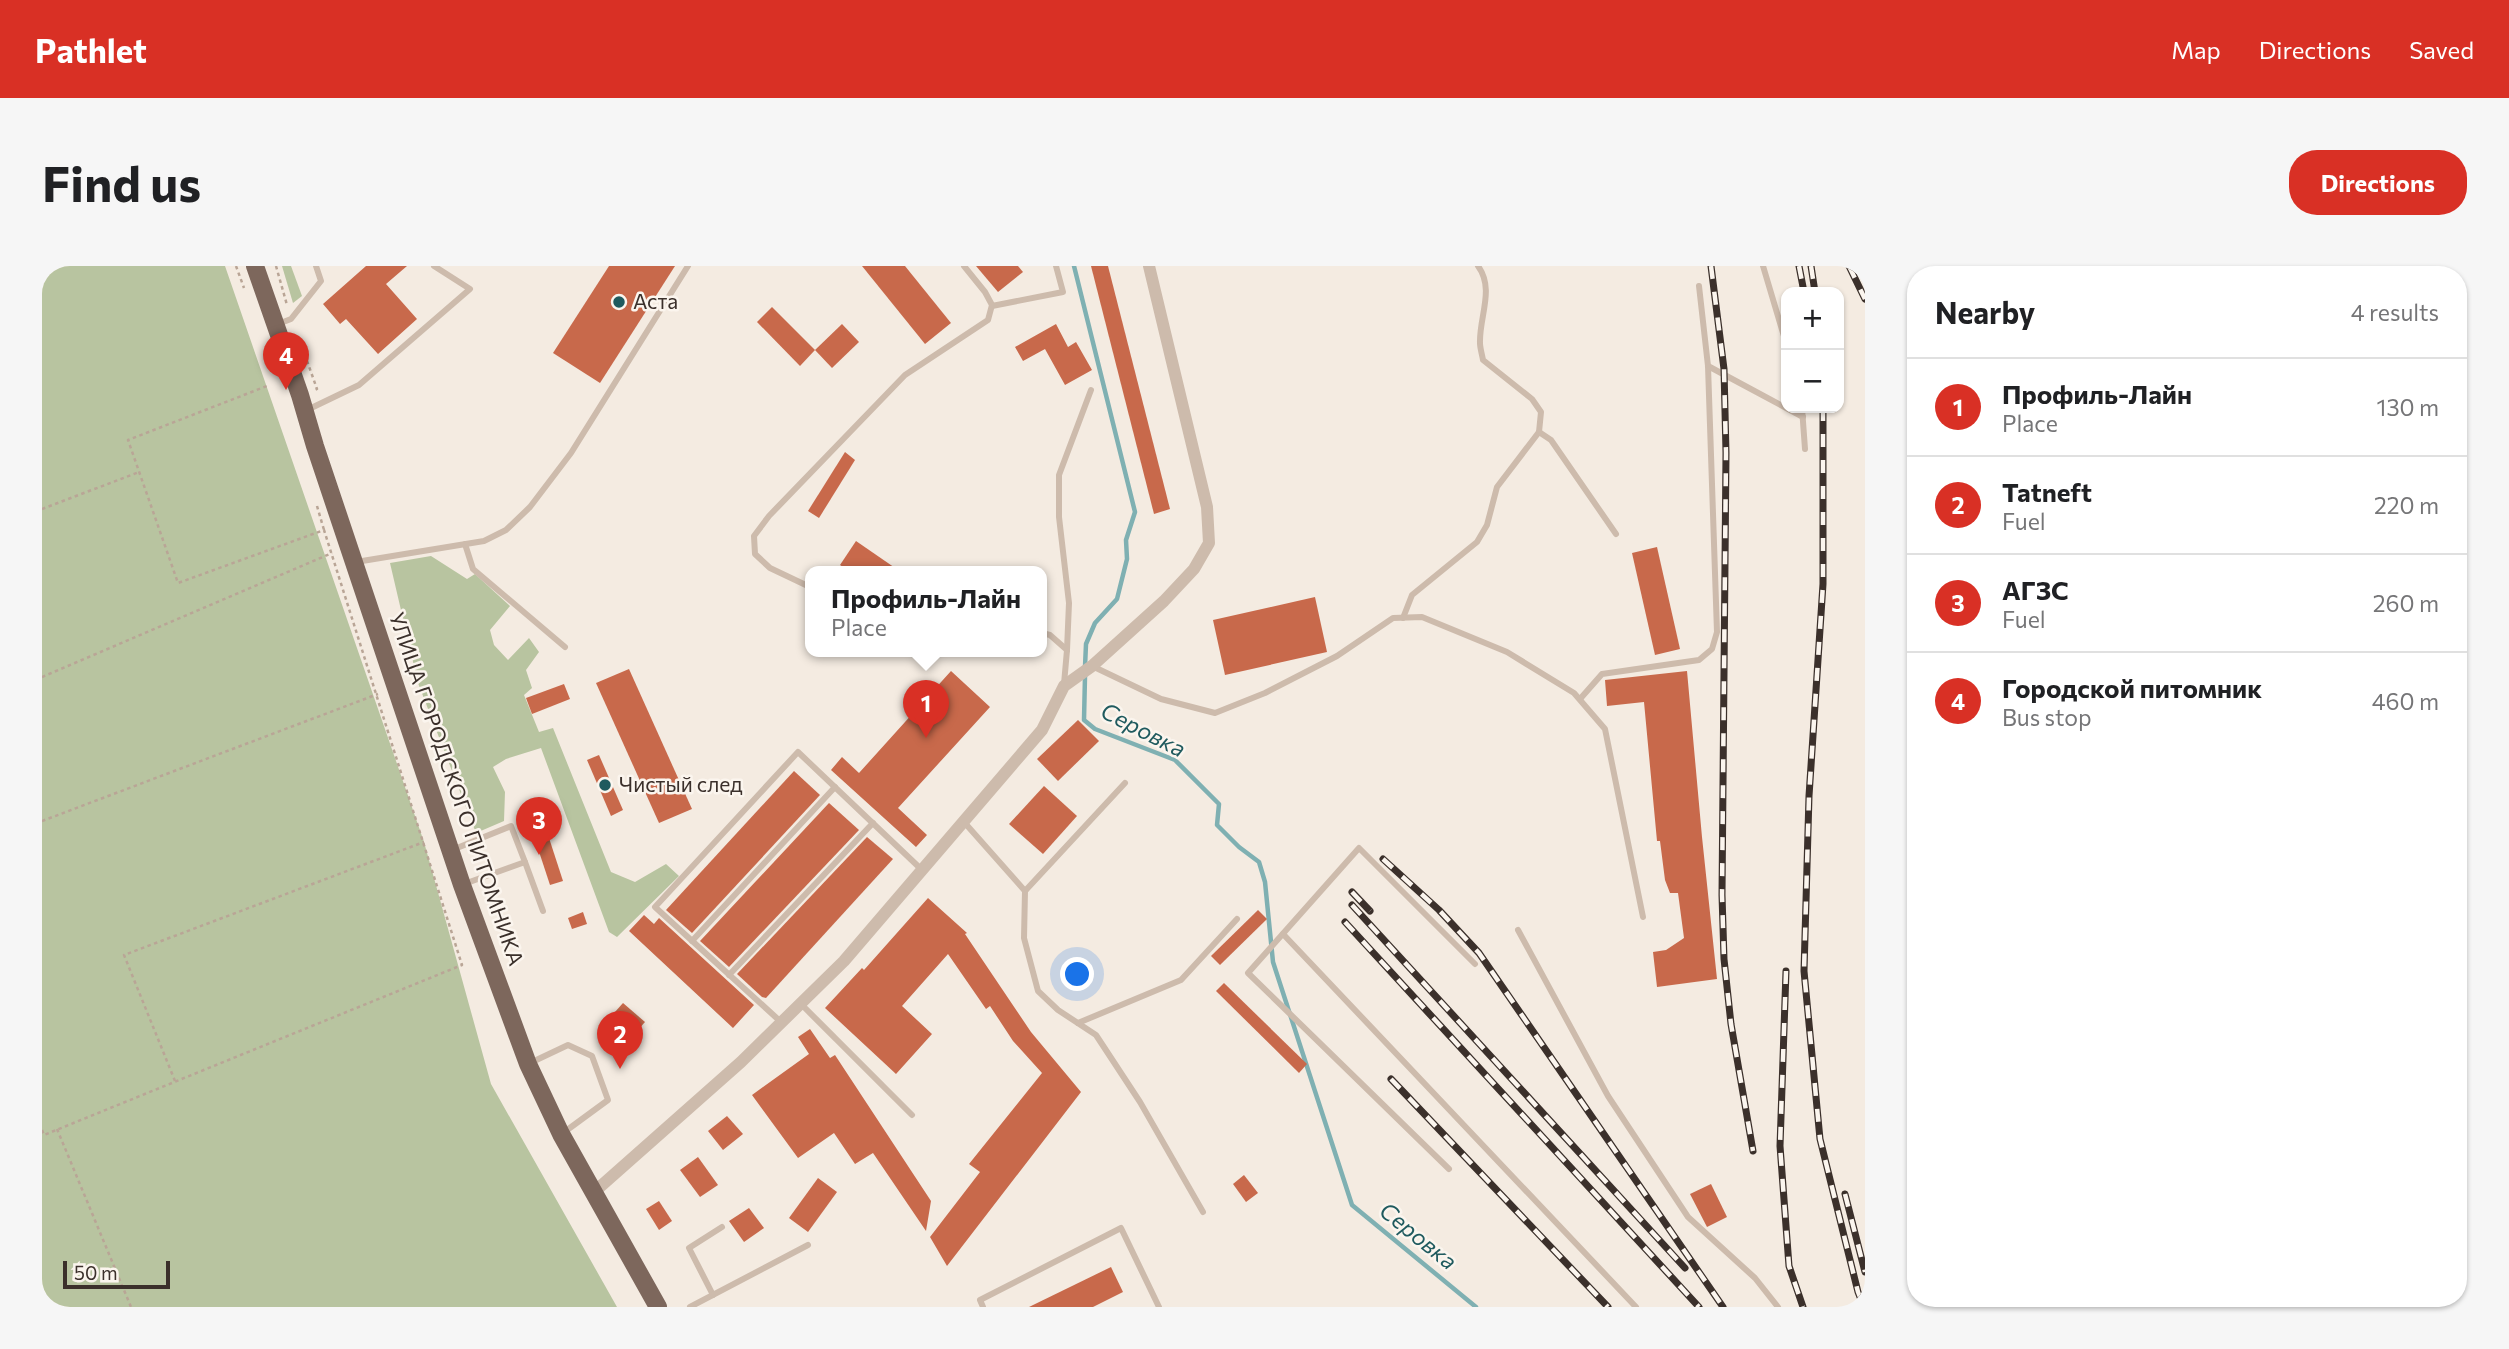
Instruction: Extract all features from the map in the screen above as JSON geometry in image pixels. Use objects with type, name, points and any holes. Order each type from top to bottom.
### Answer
[{"type":"main road","name":"УЛИЦА ГОРОДСКОГО ПИТОМНИКА","points":[[255,266],[462,885],[528,1065],[561,1134],[658,1307]]},
{"type":"street","points":[[593,1193],[741,1062],[844,961],[1042,730],[1064,686],[1092,666],[1164,601],[1194,569],[1209,543],[1207,508],[1149,266]]},
{"type":"lane","points":[[275,325],[291,319],[321,281],[316,266]]},
{"type":"lane","points":[[305,410],[359,385],[470,289],[434,266]]},
{"type":"lane","points":[[354,563],[484,541],[506,530],[530,507],[571,453],[688,266]]},
{"type":"lane","points":[[805,585],[770,568],[755,554],[754,536],[769,516],[905,375],[988,320],[992,306],[985,292],[964,266]]},
{"type":"lane","points":[[992,306],[1063,292],[1056,266]]},
{"type":"lane","points":[[1403,618],[1412,595],[1477,542],[1487,525],[1497,487],[1539,432],[1541,412],[1532,399],[1483,360],[1480,342],[1486,292],[1484,274],[1478,266]]},
{"type":"lane","points":[[1763,266],[1781,326]]},
{"type":"lane","points":[[1580,699],[1602,674],[1699,660],[1712,649],[1717,632],[1708,366],[1699,286]]},
{"type":"lane","points":[[1708,366],[1803,417]]},
{"type":"lane","points":[[1064,686],[1069,603],[1059,517],[1059,475],[1091,390]]},
{"type":"lane","points":[[1803,413],[1805,449]]},
{"type":"lane","points":[[1539,432],[1551,440],[1616,534]]},
{"type":"lane","points":[[466,544],[473,569],[565,647]]},
{"type":"lane","points":[[1092,666],[1161,699],[1215,713],[1325,662],[1393,618],[1422,617],[1507,652],[1574,693],[1605,729],[1643,917]]},
{"type":"lane","points":[[1047,634],[1067,650]]},
{"type":"lane","points":[[780,1022],[655,907],[798,752],[921,869]]},
{"type":"lane","points":[[1125,783],[1025,891],[1024,938],[1038,990],[1058,1010],[1096,1035],[1140,1102],[1203,1212]]},
{"type":"lane","points":[[692,941],[835,787]]},
{"type":"lane","points":[[962,821],[1025,891]]},
{"type":"lane","points":[[729,975],[873,823]]},
{"type":"lane","points":[[451,850],[511,826],[543,911]]},
{"type":"lane","points":[[1449,1169],[1248,973],[1359,848],[1475,964]]},
{"type":"lane","points":[[462,885],[525,862]]},
{"type":"lane","points":[[1078,1023],[1181,980],[1237,919]]},
{"type":"lane","points":[[1518,930],[1608,1096],[1688,1217],[1755,1278],[1778,1307]]},
{"type":"lane","points":[[1283,934],[1636,1307]]},
{"type":"lane","points":[[800,1003],[912,1115]]},
{"type":"lane","points":[[528,1065],[568,1045],[592,1056],[608,1100],[561,1134]]},
{"type":"lane","points":[[713,1295],[689,1248],[722,1227]]},
{"type":"lane","points":[[983,1307],[979,1300],[1121,1228],[1159,1307]]},
{"type":"lane","points":[[690,1307],[808,1245]]},
{"type":"path","points":[[236,266],[245,291]]},
{"type":"path","points":[[267,386],[128,440],[178,583],[324,530]]},
{"type":"path","points":[[42,509],[139,472]]},
{"type":"path","points":[[42,1130],[43,1135],[463,965],[316,504]]},
{"type":"path","points":[[42,677],[332,553]]},
{"type":"path","points":[[42,821],[378,695]]},
{"type":"path","points":[[175,1082],[124,956],[424,842]]},
{"type":"path","points":[[57,1129],[131,1307]]},
{"type":"green space","points":[[42,266],[225,266],[424,842],[491,1084],[617,1307],[42,1307]]},
{"type":"green space","points":[[282,266],[291,266],[302,296],[293,303]]},
{"type":"green space","points":[[431,556],[467,579],[475,574],[510,606],[490,630],[494,645],[508,660],[529,638],[539,652],[526,670],[532,688],[524,695],[539,732],[553,728],[611,872],[635,882],[666,864],[679,876],[617,937],[609,932],[541,748],[506,759],[493,767],[505,792],[504,821],[476,833],[418,683],[390,563]]},
{"type":"building","points":[[366,266],[407,266],[386,284],[417,319],[378,354],[346,319],[340,324],[323,304]]},
{"type":"building","name":"Аста","points":[[609,266],[675,266],[600,383],[553,353]]},
{"type":"building","points":[[862,266],[905,266],[951,323],[925,344]]},
{"type":"building","points":[[976,266],[1018,266],[1023,272],[998,292]]},
{"type":"building","points":[[1091,266],[1108,266],[1170,509],[1154,514]]},
{"type":"building","points":[[772,307],[815,350],[800,366],[757,322]]},
{"type":"building","points":[[842,324],[859,342],[832,368],[815,350]]},
{"type":"building","points":[[1056,324],[1068,347],[1076,342],[1092,370],[1065,385],[1045,349],[1023,361],[1015,347]]},
{"type":"building","points":[[845,452],[855,460],[819,518],[808,511]]},
{"type":"building","points":[[856,541],[892,566],[841,566]]},
{"type":"building","points":[[1657,547],[1680,649],[1655,655],[1632,553]]},
{"type":"building","points":[[1315,597],[1327,652],[1225,675],[1213,620]]},
{"type":"building","points":[[629,669],[692,809],[659,823],[596,683]]},
{"type":"building","points":[[951,671],[990,707],[898,808],[927,835],[916,847],[831,770],[842,757],[859,773]]},
{"type":"building","points":[[1687,671],[1717,979],[1657,987],[1653,952],[1666,950],[1684,938],[1678,893],[1670,893],[1665,880],[1660,841],[1657,841],[1644,702],[1607,706],[1605,680]]},
{"type":"building","points":[[564,684],[570,699],[532,714],[526,698]]},
{"type":"building","points":[[1078,720],[1099,741],[1058,781],[1037,759]]},
{"type":"building","name":"Чистый след","points":[[599,755],[623,810],[611,816],[587,760]]},
{"type":"building","points":[[794,771],[820,795],[692,933],[666,910]]},
{"type":"building","points":[[1044,786],[1077,816],[1043,854],[1009,824]]},
{"type":"building","points":[[537,801],[563,881],[550,885],[524,806]]},
{"type":"building","points":[[829,803],[859,830],[729,967],[700,941]]},
{"type":"building","points":[[867,837],[893,859],[766,998],[762,997],[737,974]]},
{"type":"building","points":[[928,898],[967,933],[965,934],[1031,1032],[1081,1092],[947,1266],[930,1237],[980,1172],[969,1164],[1042,1073],[1013,1041],[990,1006],[986,1009],[948,954],[902,1006],[932,1034],[896,1074],[825,1008],[862,968],[864,970]]},
{"type":"building","points":[[1258,910],[1267,919],[1220,965],[1211,956]]},
{"type":"building","points":[[583,912],[587,924],[572,929],[568,918]]},
{"type":"building","points":[[644,915],[654,924],[659,918],[754,1005],[733,1028],[629,931]]},
{"type":"building","points":[[1224,983],[1307,1064],[1299,1073],[1216,991]]},
{"type":"building","points":[[623,1003],[645,1022],[620,1050],[598,1031]]},
{"type":"building","points":[[810,1029],[830,1058],[835,1055],[931,1201],[926,1231],[873,1153],[855,1164],[834,1133],[798,1158],[752,1095],[809,1054],[798,1037]]},
{"type":"building","points":[[727,1116],[743,1134],[723,1150],[708,1131]]},
{"type":"building","points":[[698,1157],[718,1185],[700,1197],[680,1170]]},
{"type":"building","points":[[1244,1175],[1258,1193],[1246,1202],[1233,1184]]},
{"type":"building","points":[[818,1178],[837,1192],[808,1232],[789,1218]]},
{"type":"building","points":[[1711,1184],[1727,1217],[1707,1227],[1690,1194]]},
{"type":"building","points":[[659,1201],[672,1221],[659,1230],[646,1209]]},
{"type":"building","points":[[749,1208],[764,1228],[744,1242],[729,1221]]},
{"type":"building","points":[[1111,1267],[1123,1292],[1093,1307],[1029,1307]]},
{"type":"waterway","name":"Серовка","points":[[1074,266],[1135,512],[1126,540],[1127,559],[1117,599],[1095,623],[1086,644],[1085,667]]},
{"type":"waterway","name":"Серовка","points":[[1085,676],[1084,720],[1095,729],[1175,760],[1219,804],[1217,825],[1259,862],[1265,882],[1273,962],[1352,1205],[1476,1307]]},
{"type":"railway","points":[[1711,266],[1724,369],[1726,453],[1722,895],[1724,959],[1731,1024],[1753,1151]]},
{"type":"railway","points":[[1799,266],[1803,287]]},
{"type":"railway","points":[[1811,266],[1814,287]]},
{"type":"railway","points":[[1849,266],[1865,299]]},
{"type":"railway","points":[[1862,266],[1865,272]]},
{"type":"railway","points":[[1823,413],[1823,584],[1809,796],[1804,971],[1820,1139],[1864,1307]]},
{"type":"railway","points":[[1383,859],[1439,910],[1479,953],[1723,1307]]},
{"type":"railway","points":[[1352,892],[1370,911]]},
{"type":"railway","points":[[1352,905],[1685,1268]]},
{"type":"railway","points":[[1345,922],[1699,1307]]},
{"type":"railway","points":[[1786,971],[1780,1146],[1789,1266],[1803,1307]]},
{"type":"railway","points":[[1391,1079],[1608,1307]]},
{"type":"railway","points":[[1845,1194],[1865,1272]]},
{"type":"place","name":"Аста","points":[[619,302]]},
{"type":"place","name":"Городской питомник","points":[[286,390]]},
{"type":"place","name":"Профиль-Лайн","points":[[926,738]]},
{"type":"place","name":"Чистый след","points":[[605,785]]},
{"type":"place","name":"АГЗС","points":[[539,855]]},
{"type":"place","name":"Tatneft","points":[[620,1069]]}]
